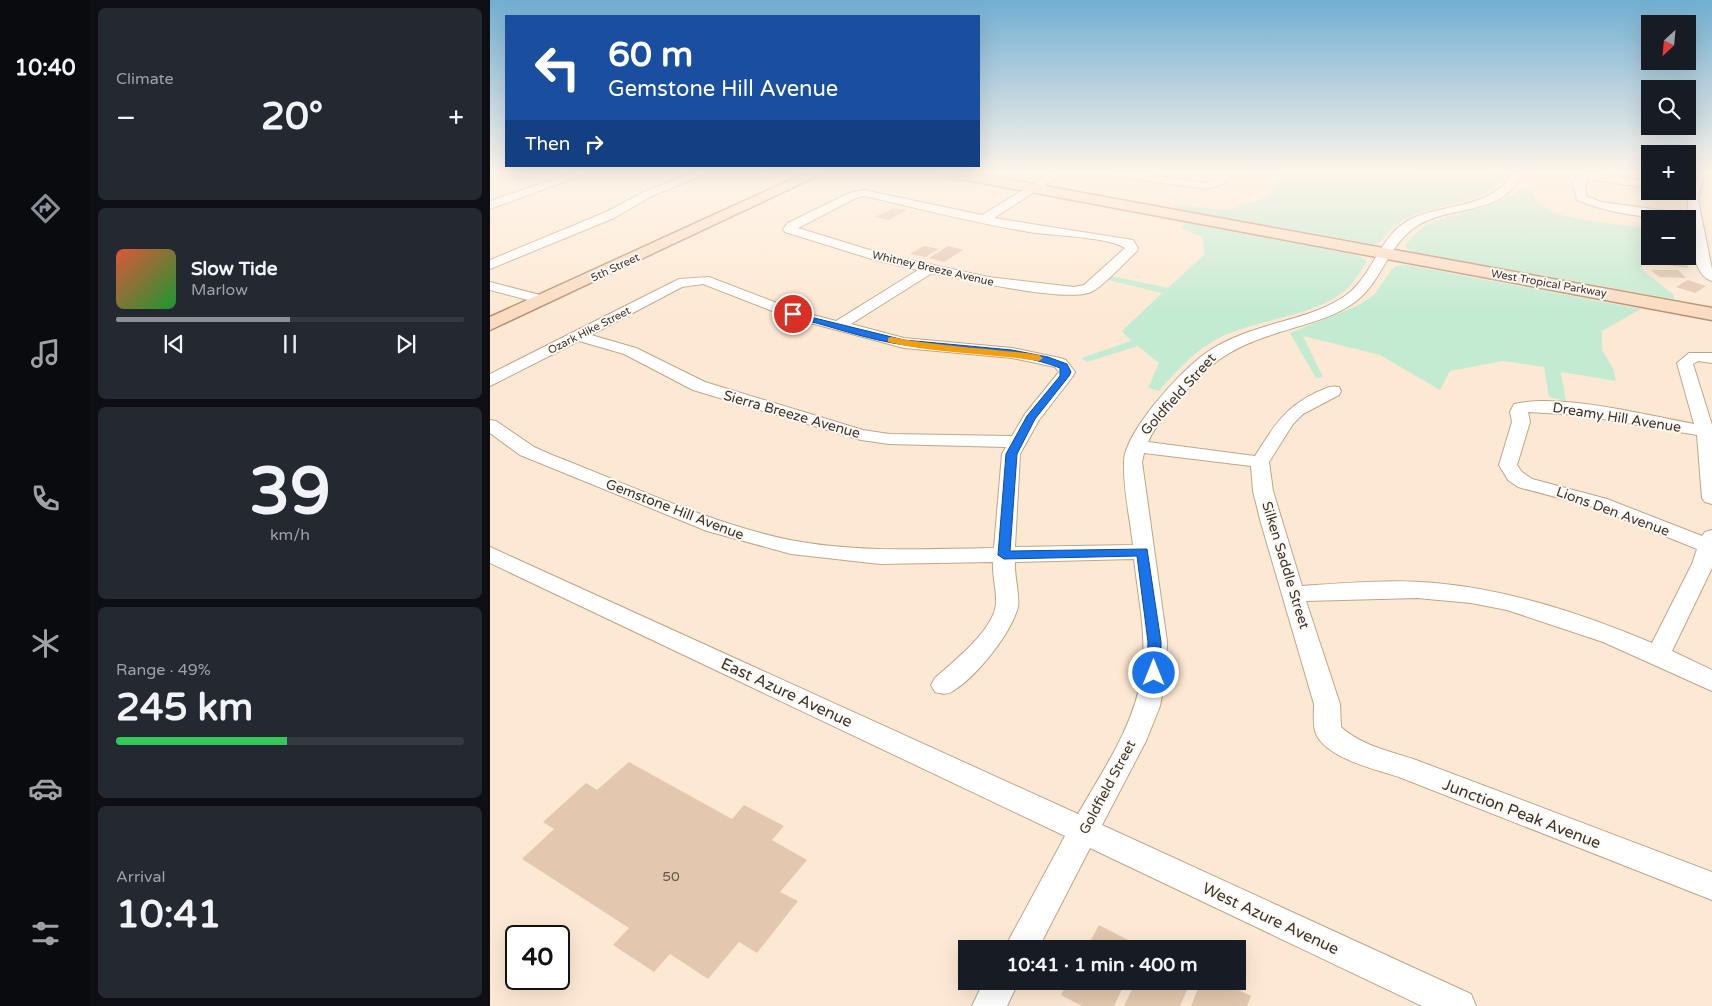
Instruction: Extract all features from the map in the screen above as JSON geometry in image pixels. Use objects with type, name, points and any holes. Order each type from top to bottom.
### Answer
[{"type":"main road","name":"5th Street","points":[[490,310],[694,218]]},
{"type":"main road","name":"5th Street","points":[[490,324],[720,218]]},
{"type":"main road","name":"West Tropical Parkway","points":[[1196,218],[1712,314]]},
{"type":"street","points":[[490,265],[603,218]]},
{"type":"street","name":"Whitney Breeze Avenue","points":[[809,218],[792,226],[789,230],[874,255],[1011,285],[1088,289],[1092,282],[1132,248],[1132,246],[1081,234],[1025,228],[973,218]]},
{"type":"street","name":"Goldfield Street","points":[[1025,940],[1133,741],[1147,706],[1154,673],[1155,642],[1133,462],[1138,437],[1206,360],[1230,344],[1348,301],[1360,292],[1397,236],[1413,223],[1428,218]]},
{"type":"street","points":[[1696,224],[1705,270],[1712,277]]},
{"type":"street","points":[[838,326],[930,268]]},
{"type":"street","name":"Ozark Hike Street","points":[[490,381],[688,281],[704,280],[793,314],[838,326]]},
{"type":"street","points":[[490,286],[543,300]]},
{"type":"street","points":[[838,326],[919,346],[1012,353],[1054,361],[1064,366],[1067,372],[1031,418],[1011,454],[1003,576],[1007,605],[1000,623],[980,652],[944,685]]},
{"type":"street","name":"Sierra Breeze Avenue","points":[[578,336],[630,351],[699,386],[861,435],[889,439],[963,439],[1017,442]]},
{"type":"street","points":[[1712,358],[1694,356],[1690,357],[1685,363],[1705,431],[1709,451],[1712,498]]},
{"type":"street","points":[[1136,446],[1260,462],[1286,421],[1297,410],[1334,391]]},
{"type":"street","name":"Dreamy Hill Avenue","points":[[1515,476],[1508,465],[1521,422],[1518,412],[1520,408],[1530,406],[1554,407],[1705,431]]},
{"type":"street","name":"Gemstone Hill Avenue","points":[[490,425],[527,451],[545,460],[714,526],[791,547],[880,557],[1143,552]]},
{"type":"street","name":"Silken Saddle Street","points":[[1260,462],[1263,491],[1271,522],[1327,704],[1328,731],[1334,738]]},
{"type":"street","name":"Lions Den Avenue","points":[[1515,476],[1525,483],[1600,504],[1711,543]]},
{"type":"street","points":[[1658,655],[1683,607],[1711,543]]},
{"type":"street","name":"East Azure Avenue","points":[[490,554],[1084,830]]},
{"type":"street","points":[[1294,594],[1370,590],[1436,591],[1521,607],[1569,620],[1618,637],[1712,680]]},
{"type":"street","name":"Junction Peak Avenue","points":[[1334,738],[1342,745],[1356,752],[1406,768],[1712,886]]},
{"type":"street","name":"West Azure Avenue","points":[[1084,830],[1459,1006]]},
{"type":"street","points":[[989,1006],[997,990]]},
{"type":"green space","points":[[1228,218],[1409,218],[1393,227],[1381,241],[1373,244]]},
{"type":"green space","points":[[1447,218],[1575,218],[1641,227],[1642,270],[1674,295],[1674,299],[1409,250],[1405,246],[1423,227]]},
{"type":"green space","points":[[1185,223],[1355,255],[1366,259],[1366,263],[1348,288],[1323,304],[1292,315],[1244,328],[1209,344],[1183,365],[1159,391],[1148,388],[1159,363],[1138,346],[1087,362],[1081,358],[1131,341],[1122,331],[1162,293],[1108,280],[1112,276],[1168,288],[1204,255],[1203,237],[1181,228]]},
{"type":"green space","points":[[1407,265],[1641,309],[1602,331],[1602,350],[1613,368],[1616,381],[1561,372],[1566,401],[1549,397],[1544,367],[1503,361],[1450,371],[1440,390],[1380,355],[1303,336],[1323,377],[1316,378],[1290,333],[1357,306],[1374,295],[1392,269],[1396,266]]},
{"type":"building","points":[[924,246],[939,249],[925,257],[910,254]]},
{"type":"building","points":[[948,246],[963,250],[944,262],[929,258]]},
{"type":"building","points":[[1668,265],[1688,265],[1688,268]]},
{"type":"building","points":[[1651,270],[1678,270],[1686,278],[1659,277]]},
{"type":"building","points":[[1688,280],[1706,286],[1695,293],[1676,287]]},
{"type":"building","points":[[629,762],[732,819],[744,805],[784,826],[772,840],[807,860],[780,892],[798,901],[757,953],[739,942],[708,979],[670,954],[654,972],[613,945],[629,928],[522,859],[554,829],[543,822],[586,783],[597,790]]},
{"type":"building","points":[[1099,925],[1128,940],[1091,940]]},
{"type":"building","points":[[1064,990],[1122,990],[1114,1006],[1082,1006],[1061,995]]},
{"type":"building","points":[[1132,990],[1187,990],[1180,1006],[1124,1006]]},
{"type":"building","points":[[1197,990],[1239,990],[1251,996],[1247,1006],[1191,1006]]},
{"type":"slow traffic","points":[[891,340],[919,346],[1012,353],[1039,358]]},
{"type":"route","points":[[793,314],[919,346],[1012,353],[1060,363],[1064,366],[1067,372],[1065,376],[1031,418],[1011,454],[1004,555],[1143,552],[1155,642],[1154,673]]}]
